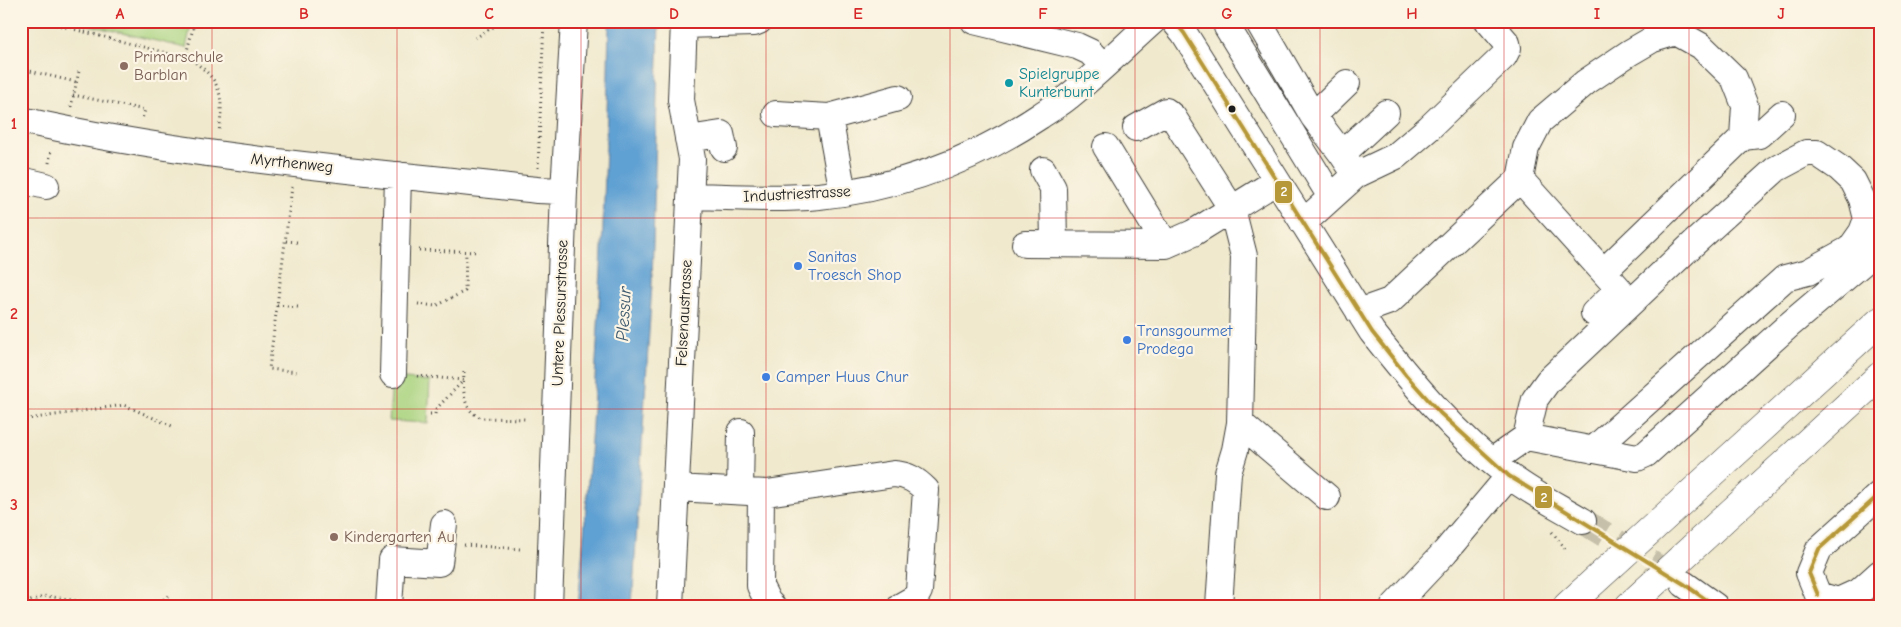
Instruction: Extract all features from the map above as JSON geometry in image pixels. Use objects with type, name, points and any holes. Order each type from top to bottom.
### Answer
[{"type":"highway","points":[[1567,606],[1880,321]]},
{"type":"highway","points":[[1629,606],[1880,376]]},
{"type":"street","name":"Untere Plessurstrasse","points":[[548,606],[564,191],[574,21]]},
{"type":"street","points":[[684,23],[754,23],[759,21]]},
{"type":"street","points":[[974,21],[1077,46],[1094,55],[1103,66]]},
{"type":"street","name":"Industriestrasse","points":[[690,196],[760,198],[817,196],[874,187],[934,171],[975,154],[1020,129],[1068,98],[1153,21]]},
{"type":"street","points":[[1174,21],[1184,33],[1372,332],[1406,376],[1446,419],[1500,468],[1583,522]]},
{"type":"street","points":[[1226,21],[1227,27],[1332,197]]},
{"type":"street","points":[[1258,21],[1313,116],[1349,165]]},
{"type":"street","points":[[1349,165],[1396,156],[1429,128],[1504,56],[1508,48],[1507,43],[1488,21]]},
{"type":"street","name":"Felsenaustrasse","points":[[670,606],[692,159],[681,100],[684,23]]},
{"type":"street","points":[[1359,312],[1390,300],[1520,179],[1526,148],[1540,121],[1586,82],[1653,39],[1676,32],[1702,46],[1734,78],[1745,106],[1743,137]]},
{"type":"street","points":[[1313,116],[1348,83]]},
{"type":"street","points":[[776,114],[829,118],[898,98]]},
{"type":"street","points":[[1136,128],[1166,111],[1173,117],[1232,209],[1244,256],[1240,423],[1228,473],[1220,606]]},
{"type":"street","points":[[1303,223],[1332,197],[1349,165],[1386,113]]},
{"type":"street","points":[[1604,271],[1743,137],[1759,135],[1782,114]]},
{"type":"street","points":[[829,118],[843,193]]},
{"type":"street","name":"Myrthenweg","points":[[21,120],[84,134],[216,155],[537,190],[564,191]]},
{"type":"street","points":[[688,139],[721,134],[724,148]]},
{"type":"street","points":[[1106,147],[1166,245]]},
{"type":"street","points":[[1394,606],[1445,552],[1500,468],[1526,437],[1535,399],[1548,380],[1776,169],[1806,153],[1817,153],[1839,168],[1853,181],[1862,199],[1867,219],[1862,232],[1850,249],[1808,272],[1785,278],[1593,450]]},
{"type":"street","points":[[1043,170],[1053,188],[1054,244]]},
{"type":"street","points":[[393,374],[398,175]]},
{"type":"street","points":[[1520,179],[1619,288],[1559,346]]},
{"type":"street","points":[[21,180],[46,186]]},
{"type":"street","points":[[1024,244],[1166,245],[1193,233],[1277,181]]},
{"type":"street","points":[[1526,437],[1637,458],[1646,454],[1807,310],[1880,248]]},
{"type":"street","points":[[1785,278],[1807,310]]},
{"type":"street","points":[[1240,423],[1327,497]]},
{"type":"street","points":[[741,432],[751,492],[760,586],[772,606]]},
{"type":"street","points":[[676,488],[751,492],[894,474],[906,475],[918,482],[926,490],[919,591],[915,598],[901,606]]},
{"type":"street","points":[[1880,494],[1819,549],[1809,573],[1809,600],[1838,601],[1860,591],[1880,573]]},
{"type":"street","points":[[389,606],[392,560],[439,563],[443,534]]},
{"type":"street","points":[[1684,584],[1715,606]]},
{"type":"path","points":[[55,21],[54,24],[190,59],[204,68],[213,77],[219,88],[221,118],[216,155]]},
{"type":"path","points":[[185,58],[195,21]]},
{"type":"path","points":[[538,170],[544,21]]},
{"type":"path","points":[[475,38],[494,26],[511,22]]},
{"type":"path","points":[[21,69],[76,82]]},
{"type":"path","points":[[79,71],[73,97],[145,110],[143,117]]},
{"type":"path","points":[[294,163],[269,369],[299,372]]},
{"type":"path","points":[[286,241],[297,242]]},
{"type":"path","points":[[396,249],[479,252]]},
{"type":"path","points":[[394,303],[436,306],[465,291],[466,252]]},
{"type":"path","points":[[277,306],[298,307]]},
{"type":"path","points":[[464,372],[463,399],[470,410],[477,416],[482,418],[526,419]]},
{"type":"path","points":[[393,374],[463,380]]},
{"type":"path","points":[[430,414],[435,414],[436,409],[463,380]]},
{"type":"path","points":[[21,420],[124,405],[172,426]]},
{"type":"path","points":[[443,534],[520,549]]},
{"type":"path","points":[[21,604],[46,596],[111,606]]},
{"type":"path","points":[[156,606],[168,596]]},
{"type":"green space","points":[[80,21],[192,21],[186,48],[80,23]]},
{"type":"green space","points":[[392,378],[430,381],[428,423],[389,421]]},
{"type":"water","name":"Plessur","points":[[609,21],[659,21],[652,284],[632,606],[578,606],[599,314]]},
{"type":"tunnel","points":[[1583,521],[1684,584]]},
{"type":"transit line","name":"2","points":[[1174,21],[1184,33],[1372,332],[1406,375],[1440,413],[1509,476],[1684,584],[1715,606]]},
{"type":"transit line","name":"2","points":[[1818,595],[1809,573],[1819,549],[1880,494]]},
{"type":"place","name":"Primarschule Barblan","points":[[124,66]]},
{"type":"place","name":"Spielgruppe Kunterbunt","points":[[1009,83]]},
{"type":"place","name":"Sanitas Troesch Shop","points":[[798,266]]},
{"type":"place","name":"Transgourmet Prodega","points":[[1127,340]]},
{"type":"place","name":"Camper Huus Chur","points":[[766,377]]},
{"type":"place","name":"Kindergarten Au","points":[[334,537]]}]
